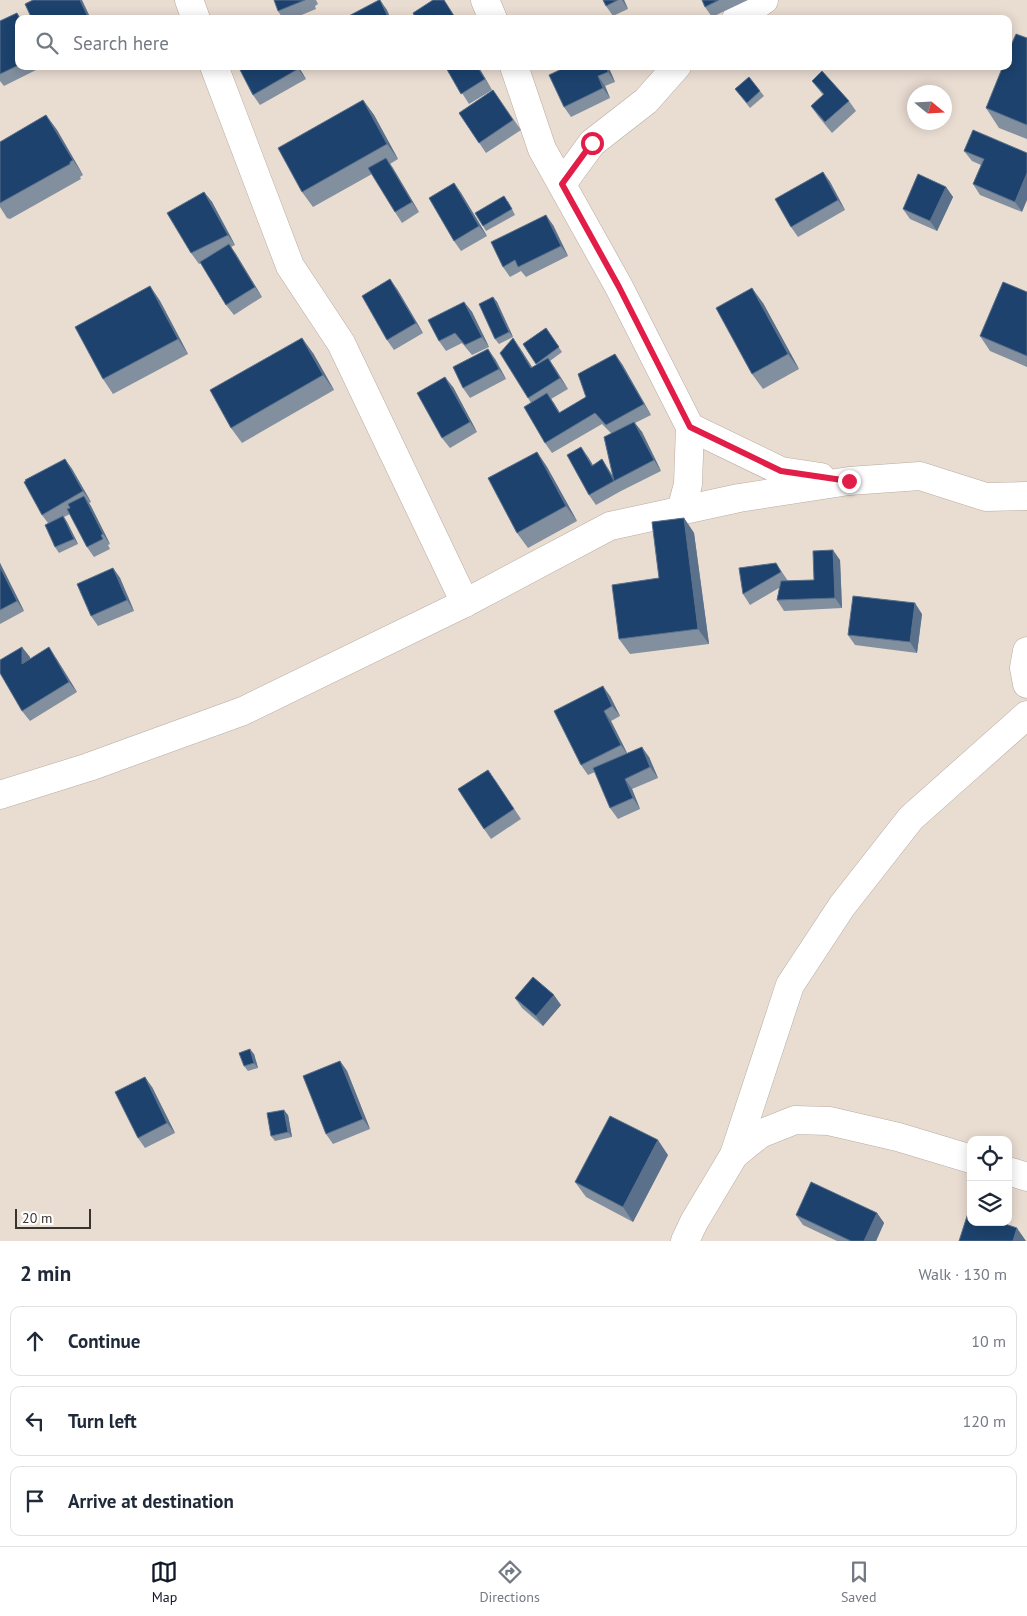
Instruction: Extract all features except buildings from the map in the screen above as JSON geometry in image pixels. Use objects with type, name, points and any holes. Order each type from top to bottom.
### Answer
[{"type":"street","points":[[189,0],[195,15]]},
{"type":"street","points":[[485,0],[491,15]]},
{"type":"street","points":[[742,15],[764,0]]},
{"type":"street","points":[[216,70],[290,266],[341,343],[465,603]]},
{"type":"street","points":[[515,70],[542,149],[619,287],[690,427],[688,484],[681,511]]},
{"type":"street","points":[[562,184],[592,143],[646,101],[673,70]]},
{"type":"street","points":[[690,427],[781,471],[849,481]]},
{"type":"street","points":[[0,794],[89,767],[243,711],[465,603],[610,526],[739,498],[849,481],[920,476],[986,497],[1024,502]]},
{"type":"street","points":[[1027,650],[1024,668],[1027,684]]},
{"type":"street","points":[[685,1241],[694,1222],[734,1155],[790,985],[837,914],[911,818],[1027,715]]},
{"type":"street","points":[[734,1155],[760,1134],[795,1120],[830,1121],[898,1137],[967,1158]]},
{"type":"street","points":[[1012,1172],[1027,1176]]},
{"type":"route","points":[[592,143],[562,184],[619,287],[690,427],[781,471],[849,481]]}]
